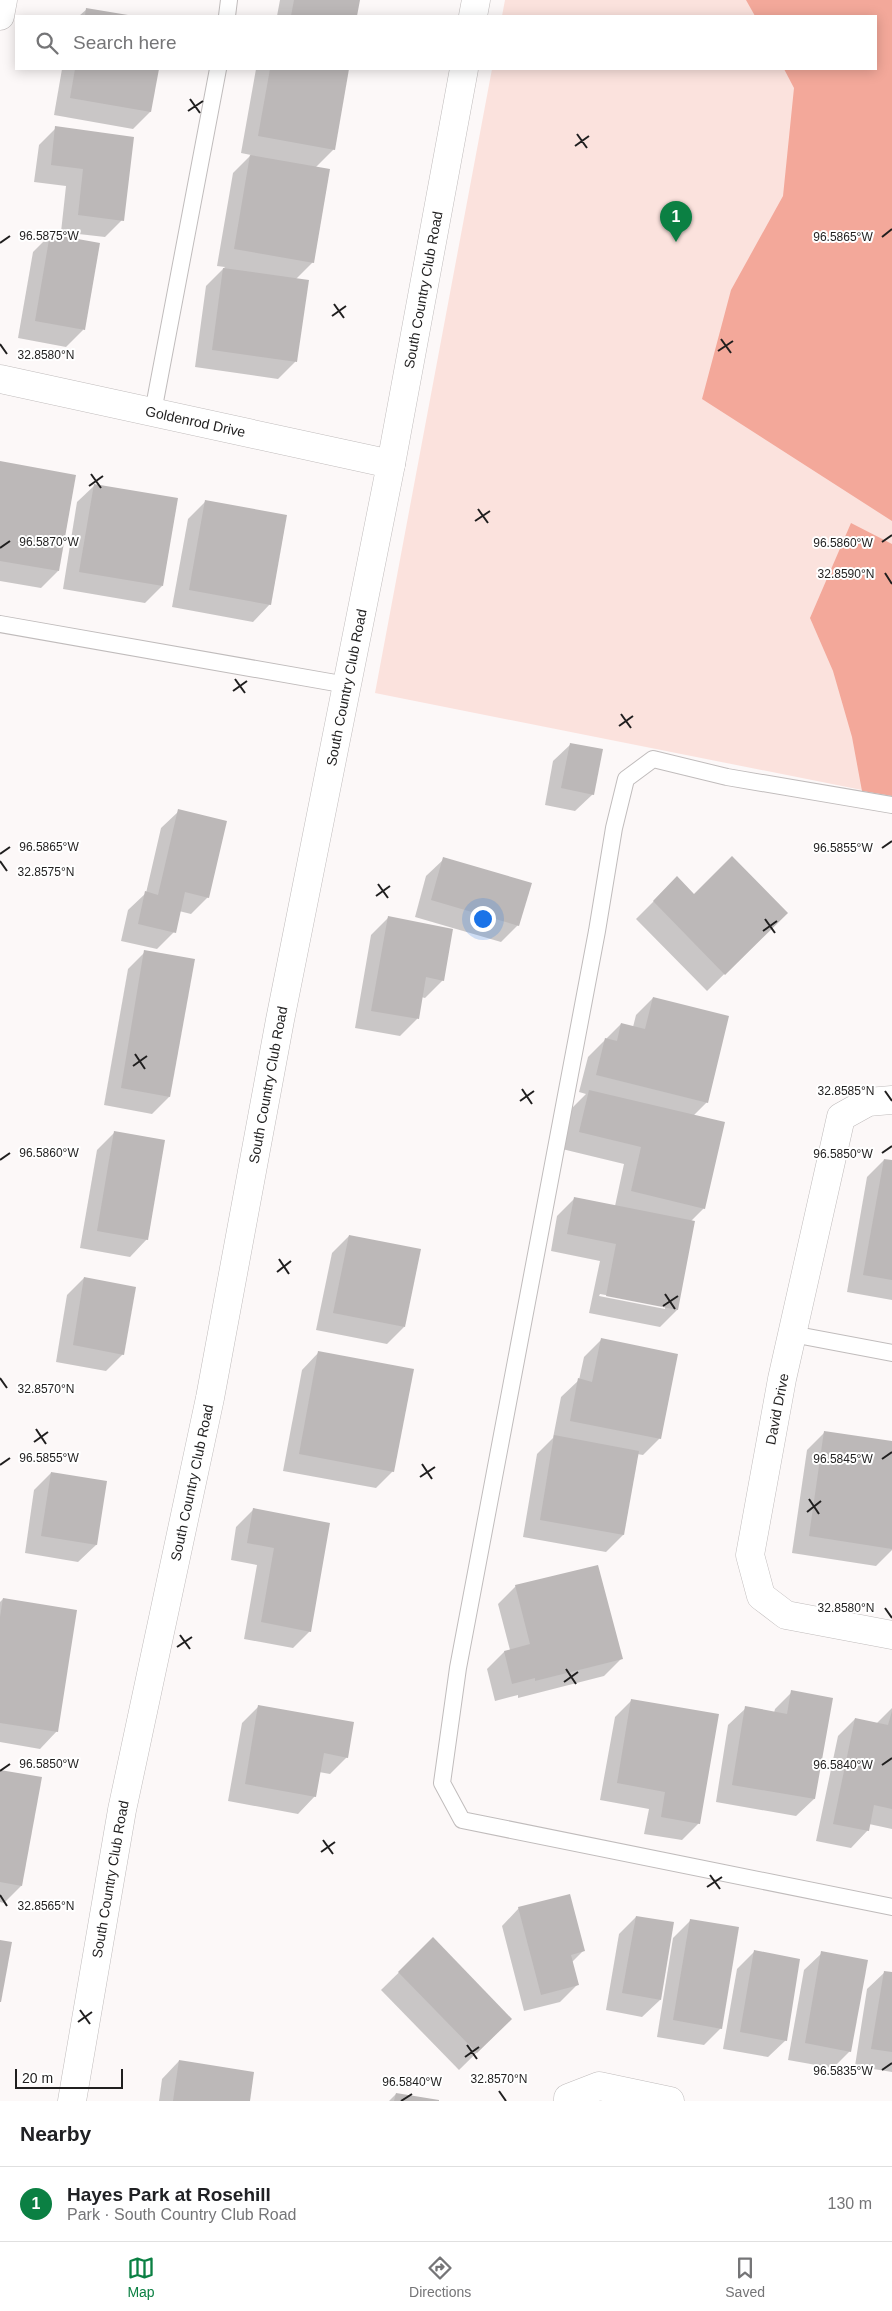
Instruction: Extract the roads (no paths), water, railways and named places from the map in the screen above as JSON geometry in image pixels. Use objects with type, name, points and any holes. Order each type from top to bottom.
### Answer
[{"type":"street","points":[[0,16],[3,0]]},
{"type":"street","points":[[473,15],[476,0]]},
{"type":"street","name":"South Country Club Road","points":[[72,2101],[122,1810],[210,1398],[278,1030],[391,464],[464,70]]},
{"type":"street","name":"Goldenrod Drive","points":[[0,379],[391,464]]},
{"type":"street","name":"David Drive","points":[[880,1101],[841,1117],[792,1334],[750,1555],[762,1596],[786,1615],[892,1635]]},
{"type":"street","points":[[568,2101],[568,2098],[600,2086],[670,2101]]},
{"type":"lane","points":[[227,15],[229,0]]},
{"type":"lane","points":[[153,412],[218,70]]},
{"type":"lane","points":[[0,624],[346,685]]},
{"type":"lane","points":[[892,805],[728,777],[653,759],[626,779],[614,828],[597,931],[458,1668],[442,1783],[462,1820],[892,1907]]},
{"type":"lane","points":[[792,1334],[892,1353]]},
{"type":"place","name":"Hayes Park at Rosehill","points":[[676,242]]}]
